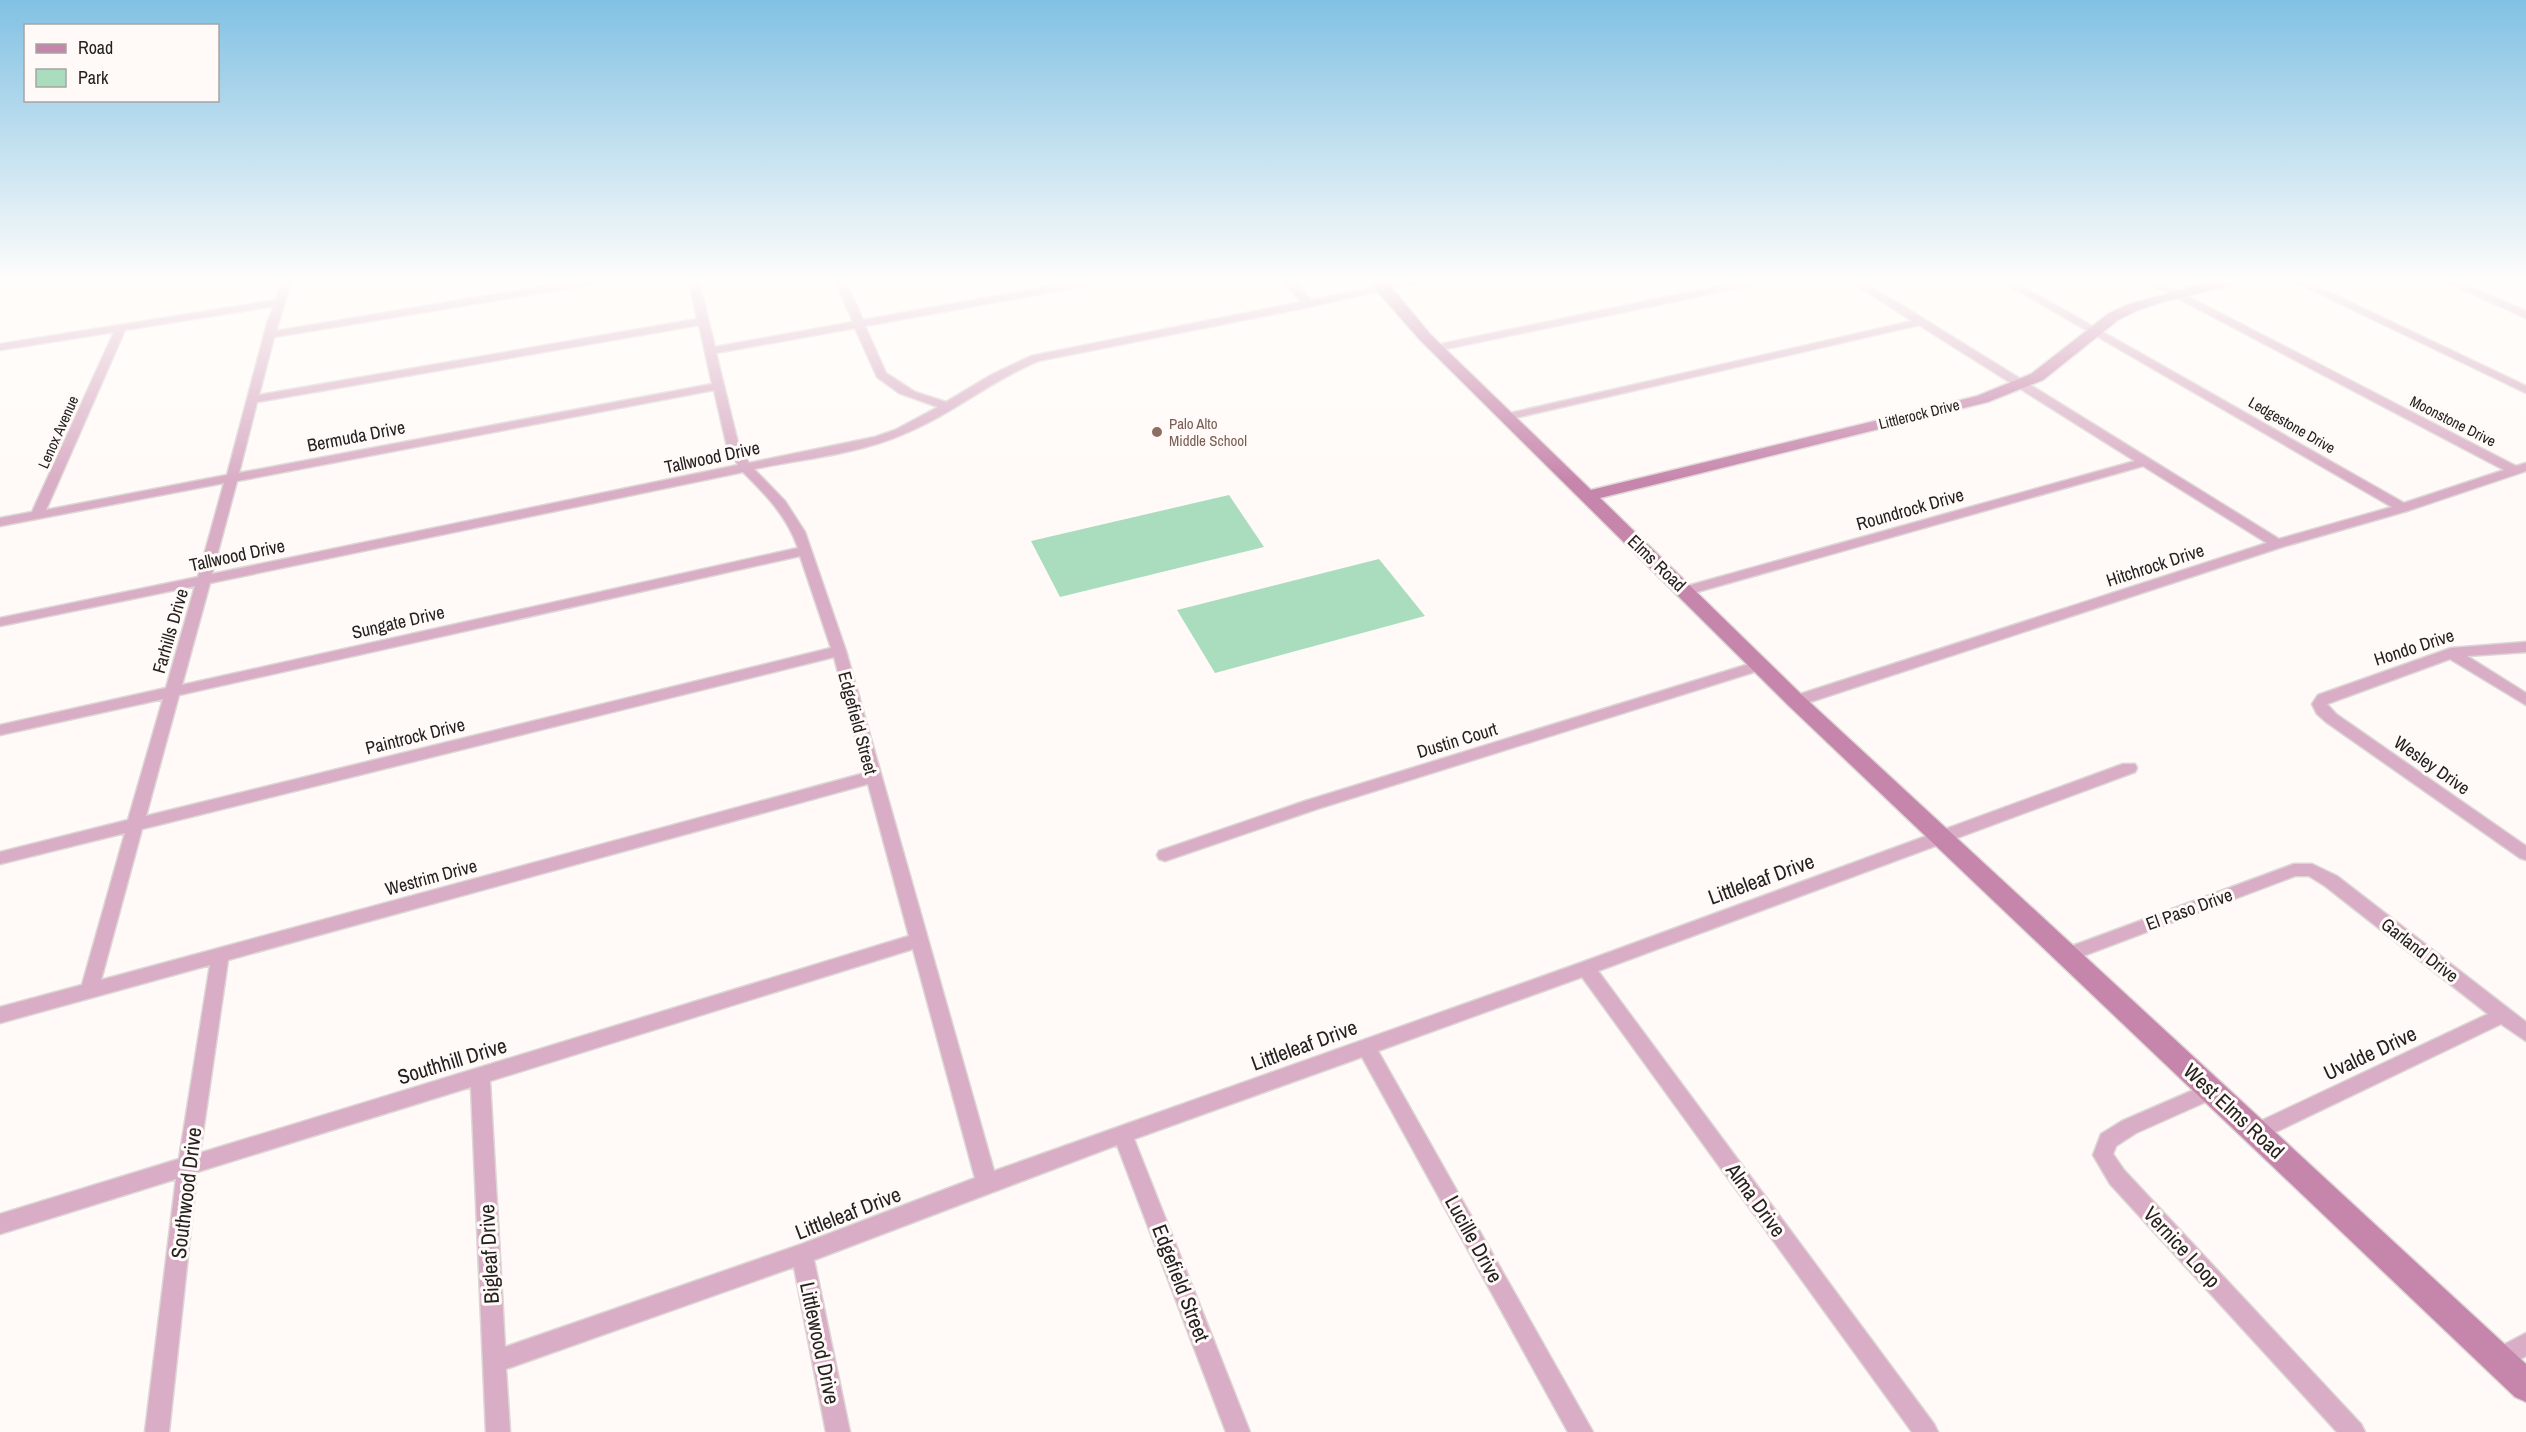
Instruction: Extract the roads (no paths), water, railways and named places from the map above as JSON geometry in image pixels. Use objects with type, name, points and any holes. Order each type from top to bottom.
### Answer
[{"type":"main road","name":"Elms Road","points":[[1437,349],[1762,665],[1796,701],[1941,837]]},
{"type":"main road","name":"Littlerock Drive","points":[[1587,496],[1982,399],[2021,384],[2058,362],[2074,349]]},
{"type":"main road","name":"West Elms Road","points":[[1941,837],[2526,1386]]},
{"type":"street","name":"Lenox Avenue","points":[[37,515],[112,349]]},
{"type":"street","name":"Farhills Drive","points":[[89,991],[232,478],[265,349]]},
{"type":"street","points":[[252,400],[544,349]]},
{"type":"street","points":[[711,351],[723,349]]},
{"type":"street","points":[[868,349],[875,366],[886,380],[913,396],[945,405]]},
{"type":"street","name":"Tallwood Drive","points":[[0,622],[746,468],[895,435],[922,421],[995,375],[1035,358],[1082,349]]},
{"type":"street","points":[[1506,417],[1802,349]]},
{"type":"street","points":[[1963,349],[2277,544]]},
{"type":"street","name":"Ledgestone Drive","points":[[2124,349],[2403,508]]},
{"type":"street","name":"Moonstone Drive","points":[[2284,349],[2521,469]]},
{"type":"street","points":[[2440,349],[2526,390]]},
{"type":"street","name":"Edgefield Street","points":[[711,351],[734,447],[746,468],[782,504],[799,532],[838,651],[987,1183]]},
{"type":"street","name":"Bermuda Drive","points":[[0,522],[718,386]]},
{"type":"street","name":"Roundrock Drive","points":[[1685,591],[2144,462]]},
{"type":"street","name":"Hitchrock Drive","points":[[1796,701],[2277,544],[2403,508],[2521,469]]},
{"type":"street","name":"Sungate Drive","points":[[0,730],[804,551]]},
{"type":"street","name":"Hondo Drive","points":[[2319,704],[2323,699],[2451,653],[2526,647]]},
{"type":"street","name":"Paintrock Drive","points":[[0,858],[838,651]]},
{"type":"street","points":[[2451,653],[2526,700]]},
{"type":"street","name":"Dustin Court","points":[[1165,855],[1311,805],[1762,665]]},
{"type":"street","name":"Wesley Drive","points":[[2319,704],[2331,718],[2526,854]]},
{"type":"street","name":"Littleleaf Drive","points":[[494,1362],[802,1254],[987,1183],[1586,968],[2129,768]]},
{"type":"street","name":"Westrim Drive","points":[[0,1016],[872,777]]},
{"type":"street","name":"El Paso Drive","points":[[2067,955],[2294,870],[2312,870]]},
{"type":"street","name":"Garland Drive","points":[[2312,870],[2331,881],[2526,1033]]},
{"type":"street","name":"Southhill Drive","points":[[0,1224],[918,940]]},
{"type":"street","name":"Southwood Drive","points":[[157,1432],[188,1165],[220,955]]},
{"type":"street","name":"Alma Drive","points":[[1586,968],[1926,1432]]},
{"type":"street","name":"Uvalde Drive","points":[[2257,1132],[2503,1015]]},
{"type":"street","name":"Lucille Drive","points":[[1366,1046],[1581,1432]]},
{"type":"street","name":"Bigleaf Drive","points":[[480,1076],[498,1432]]},
{"type":"street","name":"Vernice Loop","points":[[2212,1090],[2129,1127],[2108,1140],[2103,1155],[2117,1177],[2353,1432]]},
{"type":"street","name":"Edgefield Street","points":[[1123,1135],[1238,1432]]},
{"type":"street","name":"Littlewood Drive","points":[[802,1254],[838,1432]]},
{"type":"street","points":[[2498,1360],[2526,1344]]},
{"type":"place","name":"Palo Alto Middle School","points":[[1157,432]]}]
